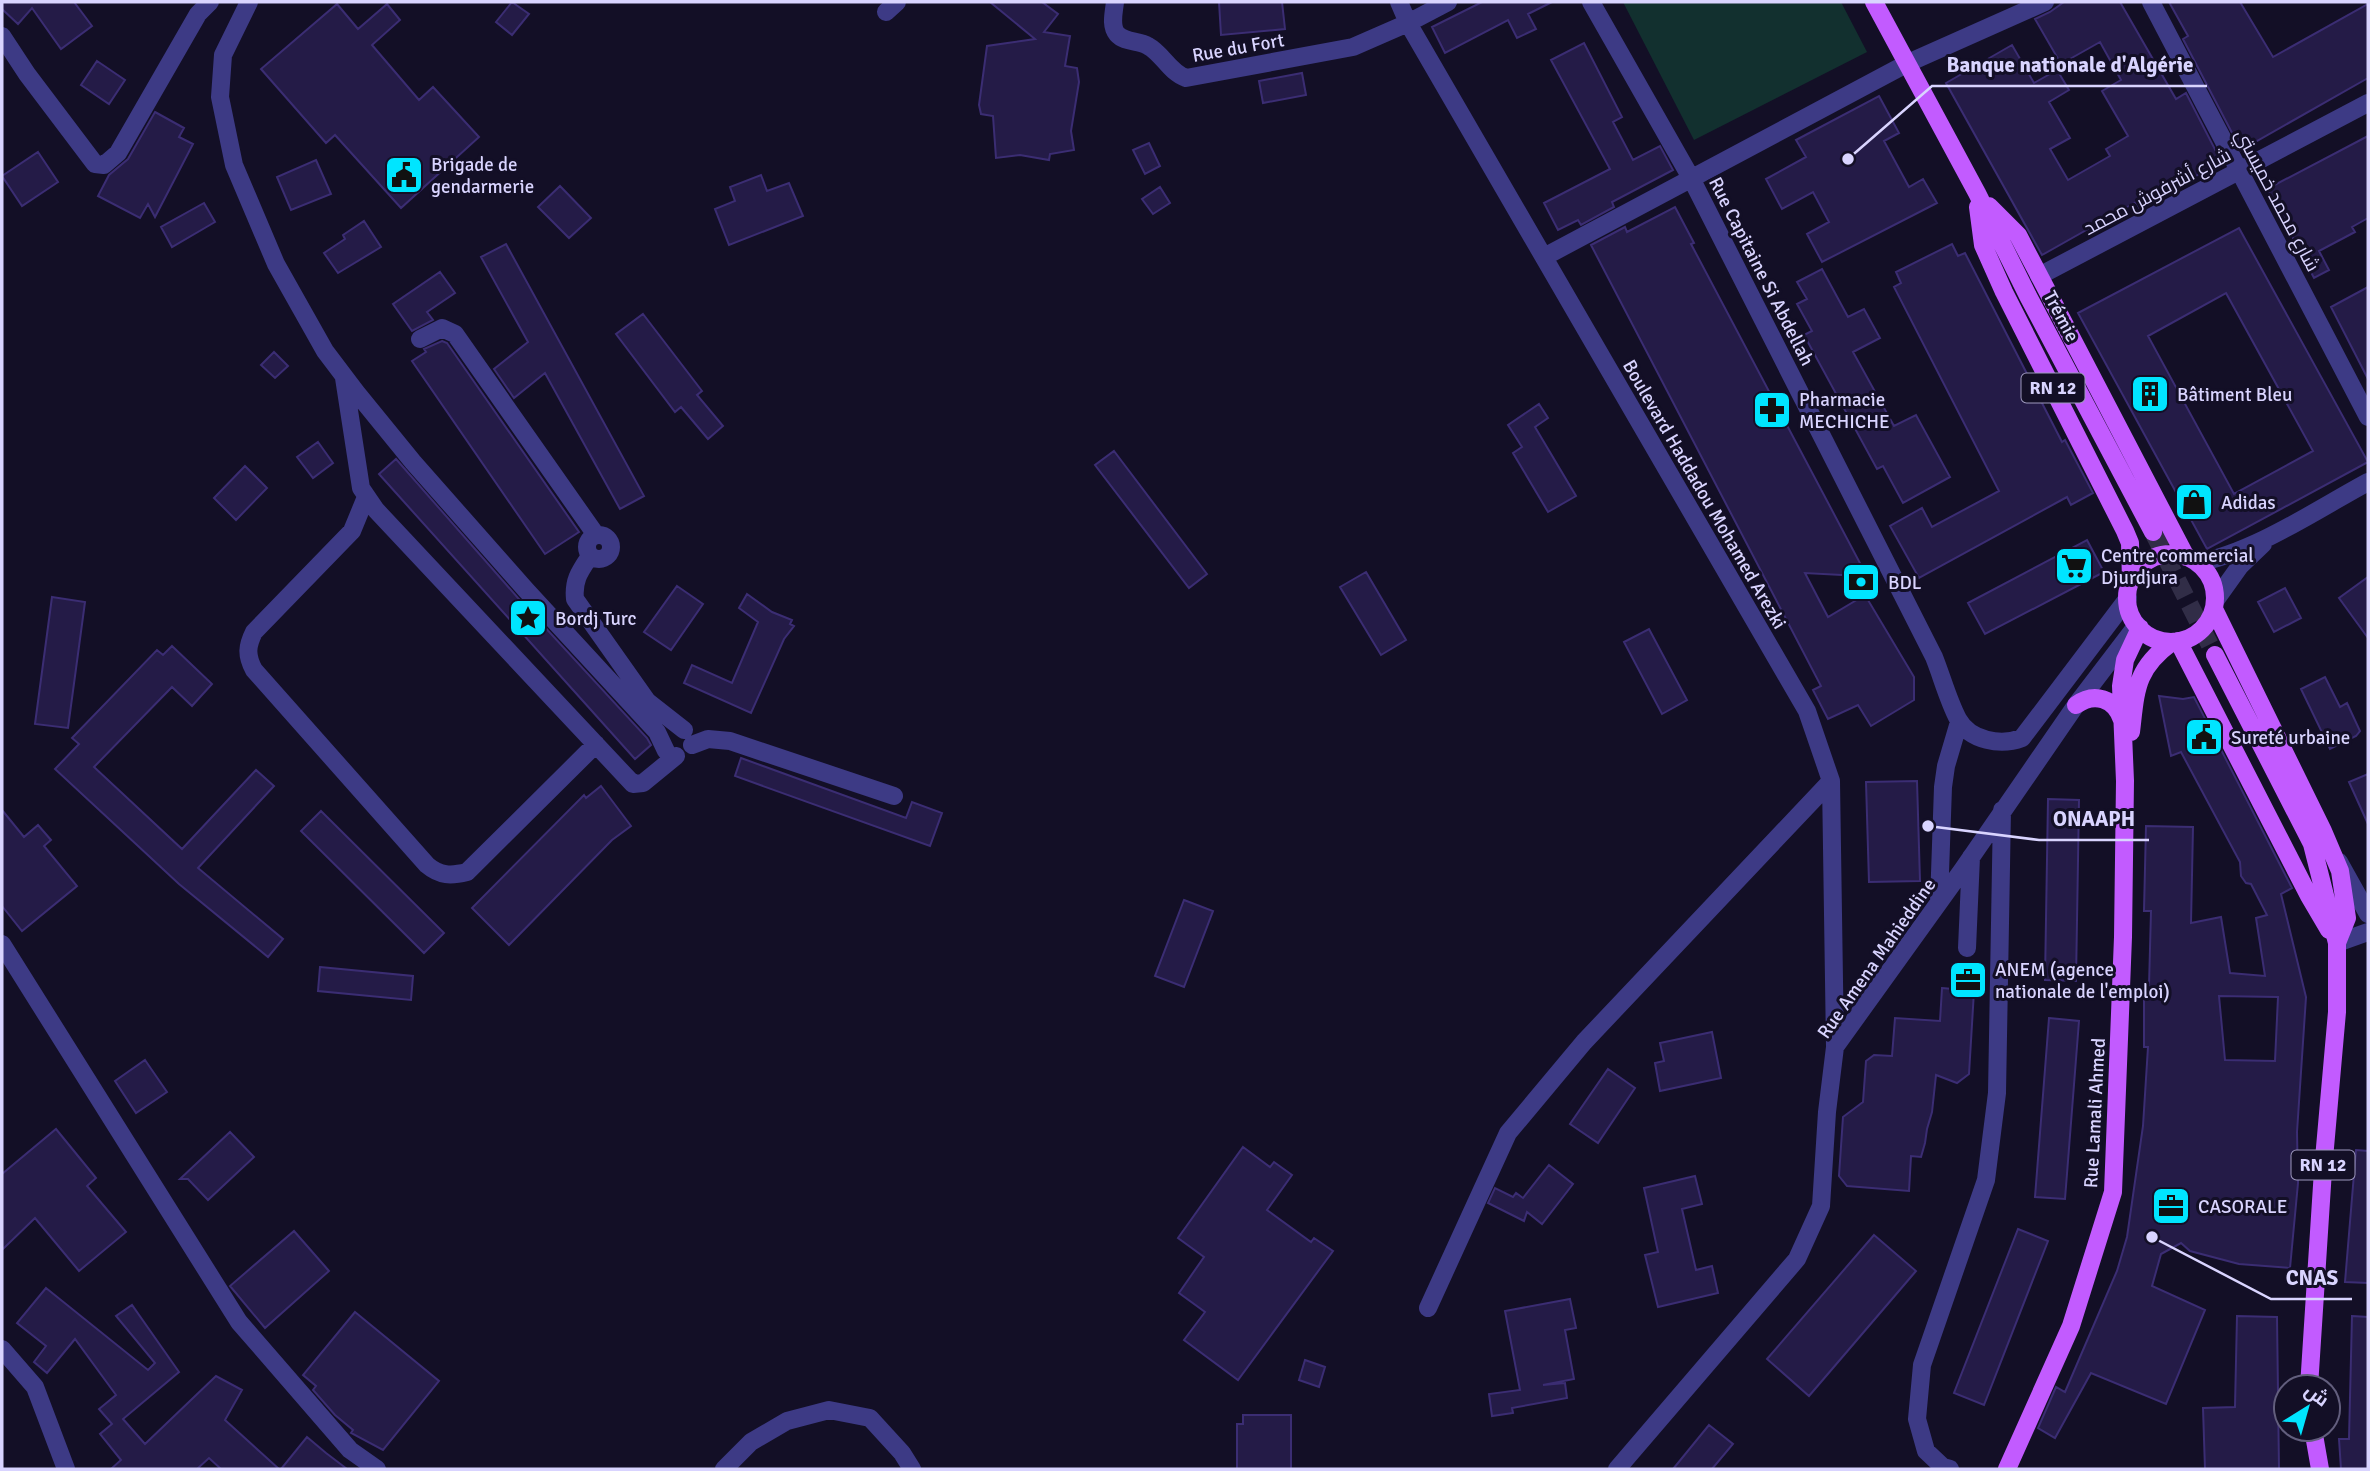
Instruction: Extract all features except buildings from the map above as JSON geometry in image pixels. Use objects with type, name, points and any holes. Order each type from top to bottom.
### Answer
[{"type":"main road","name":"RN 12","points":[[1874,2],[1977,193],[2018,235],[2191,560]]},
{"type":"main road","name":"RN 12","points":[[1977,193],[1983,245],[2130,543],[2129,589]]},
{"type":"main road","name":"Trémie","points":[[1977,193],[2028,296],[2153,532]]},
{"type":"main road","points":[[2164,555],[2191,560],[2211,579],[2215,605],[2205,627],[2197,634],[2175,642],[2154,638],[2138,627],[2129,607],[2129,589],[2137,571],[2154,558],[2164,555]]},
{"type":"main road","name":"RN 12","points":[[2215,605],[2340,871],[2347,909],[2345,926],[2337,943]]},
{"type":"main road","name":"Rue Lamali Ahmed","points":[[2007,1469],[2071,1326],[2113,1192],[2122,971],[2125,781],[2121,700],[2125,660],[2138,627]]},
{"type":"main road","points":[[2175,642],[2309,896],[2337,943]]},
{"type":"main road","name":"Rue Lamali Ahmed","points":[[2125,781],[2141,675],[2153,657],[2175,642]]},
{"type":"main road","name":"RN 12","points":[[2215,655],[2312,844],[2337,943],[2337,1012],[2323,1170],[2310,1373]]},
{"type":"main road","points":[[2076,705],[2083,700],[2100,698],[2115,706],[2123,721]]},
{"type":"main road","points":[[2315,1443],[2320,1469]]},
{"type":"street","points":[[2,36],[27,75],[95,164],[104,165],[118,153],[198,15],[210,2]]},
{"type":"street","points":[[249,2],[223,55],[220,97],[234,165],[276,264],[325,351],[439,492],[657,732],[671,753],[684,755],[688,738]]},
{"type":"street","name":"Rue du Fort","points":[[1115,2],[1113,26],[1116,33],[1124,39],[1148,46],[1176,74],[1186,78],[1353,47],[1408,23]]},
{"type":"street","name":"Boulevard Haddadou Mohamed Arezki","points":[[1399,2],[1408,23],[1807,711],[1831,781],[1835,1047]]},
{"type":"street","points":[[1408,23],[1448,2]]},
{"type":"street","name":"Rue Capitaine Si Abdellah","points":[[1591,2],[1691,178],[1934,657],[1959,722]]},
{"type":"street","points":[[1544,257],[1908,63],[2045,2]]},
{"type":"street","name":"شارع محمد خميستي","points":[[2151,2],[2368,417]]},
{"type":"street","name":"شارع أشرفوش محمد","points":[[2039,276],[2368,103]]},
{"type":"street","points":[[420,339],[442,328],[455,334],[596,535],[588,542],[587,550],[590,556],[578,572],[574,586],[575,599],[647,701],[688,738]]},
{"type":"street","points":[[344,376],[361,488],[376,510],[634,784],[643,783],[671,753]]},
{"type":"street","points":[[2191,560],[2213,560],[2276,533],[2368,482]]},
{"type":"street","points":[[366,497],[352,531],[254,632],[247,645],[248,659],[254,670],[427,866],[435,873],[447,875],[467,872],[596,744]]},
{"type":"street","points":[[2215,605],[2240,566],[2276,533]]},
{"type":"street","points":[[1948,761],[1964,743],[1978,740],[2006,743],[2022,738],[2129,589]]},
{"type":"street","name":"Rue Amena Mahieddine","points":[[1617,1469],[1797,1259],[1821,1206],[1827,1112],[1835,1047],[1971,858],[2076,705],[2138,627]]},
{"type":"street","points":[[1939,903],[1943,787],[1959,722],[1988,741]]},
{"type":"street","points":[[671,753],[664,742],[668,733],[676,729],[688,738],[730,741],[894,796]]},
{"type":"street","points":[[1428,1308],[1508,1133],[1584,1042],[1831,781]]},
{"type":"street","points":[[1950,1469],[1943,1467],[1926,1451],[1917,1419],[1922,1365],[1986,1180],[1997,1093],[2002,810]]},
{"type":"street","points":[[2323,831],[2368,914]]},
{"type":"street","points":[[1967,948],[1971,858]]},
{"type":"street","points":[[2337,943],[2368,932]]},
{"type":"street","points":[[2,944],[239,1322],[350,1450],[377,1469]]},
{"type":"street","points":[[2,1349],[35,1387],[66,1469]]},
{"type":"street","points":[[724,1469],[751,1442],[787,1420],[829,1410],[870,1418],[902,1453],[912,1469]]},
{"type":"green space","points":[[1623,2],[1841,2],[1867,52],[1694,140]]},
{"type":"tunnel","points":[[2153,532],[2215,655]]},
{"type":"place","name":"Banque nationale d'Algérie","points":[[1848,159]]},
{"type":"place","name":"Brigade de gendarmerie","points":[[404,175]]},
{"type":"place","name":"Bâtiment Bleu","points":[[2150,394]]},
{"type":"place","name":"Pharmacie MECHICHE","points":[[1772,410]]},
{"type":"place","name":"Adidas","points":[[2194,502]]},
{"type":"place","name":"Centre commercial Djurdjura","points":[[2074,566]]},
{"type":"place","name":"BDL","points":[[1861,582]]},
{"type":"place","name":"Bordj Turc","points":[[528,618]]},
{"type":"place","name":"Sureté urbaine","points":[[2204,737]]},
{"type":"place","name":"ONAAPH","points":[[1928,826]]},
{"type":"place","name":"ANEM (agence nationale de l'emploi)","points":[[1968,980]]},
{"type":"place","name":"CASORALE","points":[[2171,1206]]},
{"type":"place","name":"CNAS","points":[[2152,1237]]}]
